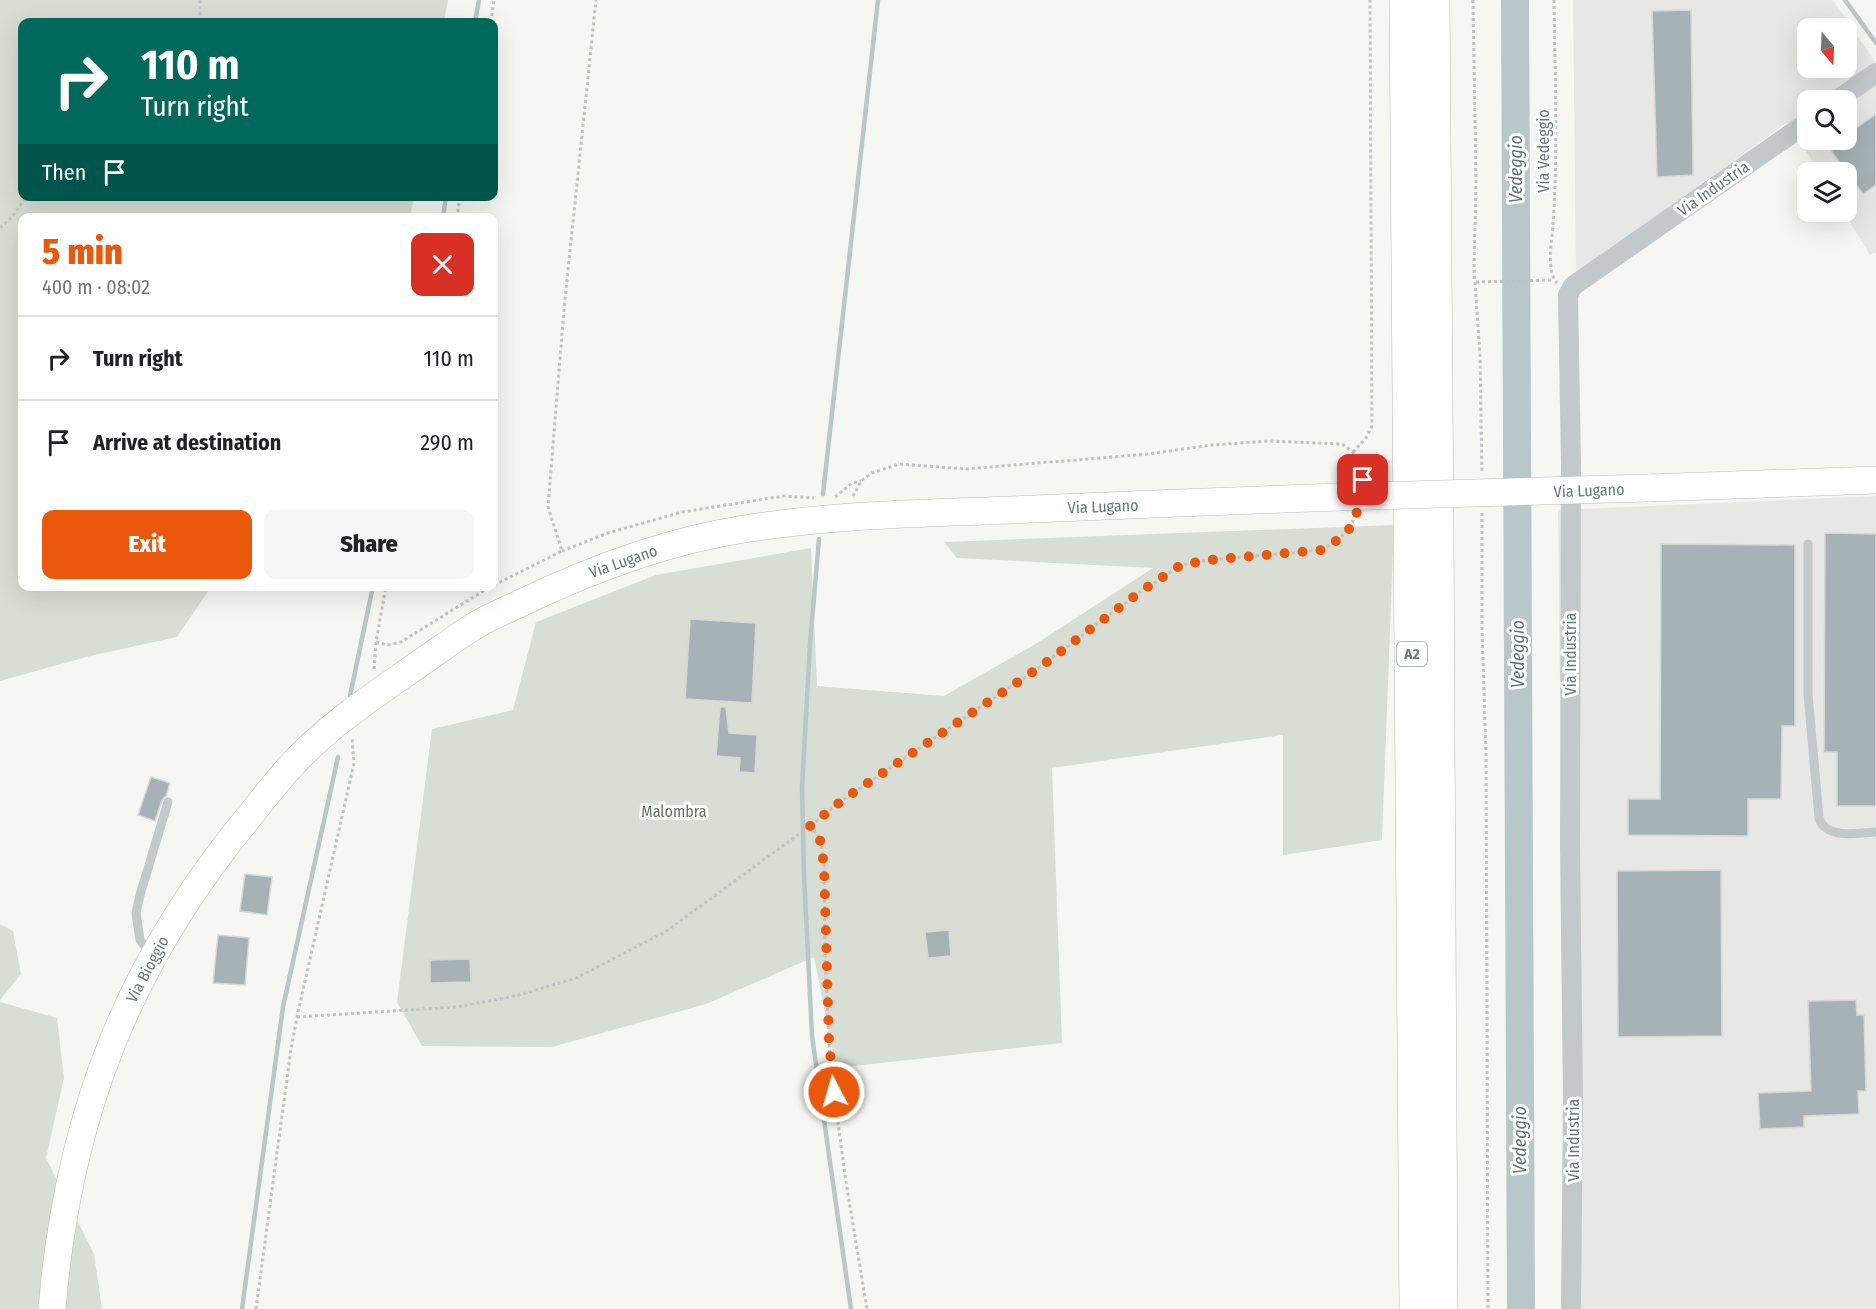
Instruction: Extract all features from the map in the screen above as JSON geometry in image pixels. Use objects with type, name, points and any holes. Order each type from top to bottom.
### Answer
[{"type":"highway","name":"A2","points":[[1406,0],[1416,1309]]},
{"type":"highway","name":"A2","points":[[1433,0],[1441,1309]]},
{"type":"main road","name":"Via Lugano","points":[[372,698],[479,624],[573,578],[685,542],[844,506],[1348,505],[1648,488],[1876,480]]},
{"type":"main road","name":"Via Bioggio","points":[[52,1309],[60,1232],[68,1187],[90,1104],[100,1070],[116,1030],[153,956],[200,879],[226,843],[292,764],[372,698]]},
{"type":"street","points":[[1851,90],[1876,73]]},
{"type":"street","name":"Via Industria","points":[[1571,1309],[1573,1098],[1569,295],[1573,286],[1797,130]]},
{"type":"lane","points":[[1808,544],[1808,694],[1819,818],[1825,829],[1832,832],[1876,832]]},
{"type":"lane","points":[[153,956],[140,940],[136,913],[168,802]]},
{"type":"path","points":[[200,0],[200,18]]},
{"type":"path","points":[[491,18],[494,0]]},
{"type":"path","points":[[562,551],[548,507],[564,309],[596,0]]},
{"type":"path","points":[[1353,452],[1366,438],[1372,426],[1370,0]]},
{"type":"path","points":[[1473,0],[1476,182],[1474,268],[1480,355],[1482,478]]},
{"type":"path","name":"Via Vedeggio","points":[[1554,0],[1556,181],[1551,261],[1554,280]]},
{"type":"path","points":[[0,228],[13,216],[24,201]]},
{"type":"path","points":[[1476,282],[1554,280],[1569,295]]},
{"type":"path","points":[[844,506],[861,482],[872,473],[899,464],[966,469],[1148,454],[1212,445],[1269,441],[1342,444],[1353,452],[1361,465],[1363,480]]},
{"type":"path","points":[[844,506],[852,483],[861,482]]},
{"type":"path","points":[[498,583],[562,551],[608,533],[682,512],[784,496],[816,498]]},
{"type":"path","points":[[297,1017],[456,1007],[516,996],[576,978],[665,932],[844,799],[1040,667],[1140,592],[1181,565],[1209,560],[1322,550],[1349,529],[1348,505]]},
{"type":"path","points":[[1482,512],[1482,629],[1486,763],[1488,1309]]},
{"type":"path","points":[[372,698],[376,642],[385,591]]},
{"type":"path","points":[[376,642],[388,645],[401,642],[484,591]]},
{"type":"path","points":[[256,1309],[272,1182],[297,1017],[354,763],[350,715]]},
{"type":"path","points":[[809,827],[820,840],[824,865],[826,978],[832,1077],[847,1192],[867,1309]]},
{"type":"shaded area","points":[[1573,0],[1833,0],[1845,18],[1797,18],[1797,78],[1857,78],[1857,35],[1876,63],[1876,252],[1870,255],[1850,222],[1857,222],[1857,162],[1813,162],[1805,150],[1857,150],[1857,90],[1797,90],[1797,137],[1788,122],[1576,273]]},
{"type":"shaded area","points":[[1876,496],[1876,1309],[1567,1309],[1558,510]]},
{"type":"green space","points":[[0,0],[448,0],[445,18],[18,18],[18,201],[413,201],[411,213],[18,213],[18,591],[208,591],[177,637],[90,656],[0,681]]},
{"type":"green space","name":"Malombra","points":[[1394,525],[1382,840],[1283,855],[1283,735],[1052,768],[1062,1043],[836,1068],[814,957],[706,1004],[552,1047],[422,1046],[397,1002],[432,729],[513,710],[536,622],[656,575],[811,548],[817,686],[944,696],[1034,645],[1153,568],[957,558],[944,542]]},
{"type":"green space","points":[[0,924],[13,931],[21,974],[0,1000]]},
{"type":"green space","points":[[0,1002],[57,1018],[64,1078],[46,1158],[94,1254],[102,1309],[0,1309]]},
{"type":"building","points":[[1691,10],[1693,175],[1657,177],[1652,11]]},
{"type":"building","points":[[1876,114],[1876,185],[1863,194],[1857,186],[1857,162],[1839,162],[1830,150],[1857,150],[1857,127]]},
{"type":"building","points":[[1825,533],[1876,534],[1876,806],[1837,806],[1837,752],[1824,752]]},
{"type":"building","points":[[1661,544],[1795,545],[1795,726],[1782,726],[1781,799],[1748,799],[1748,836],[1628,835],[1628,799],[1660,799]]},
{"type":"building","points":[[690,619],[756,623],[752,703],[685,699]]},
{"type":"building","points":[[720,707],[726,707],[729,733],[757,735],[755,773],[739,772],[740,758],[716,756]]},
{"type":"building","points":[[151,777],[170,783],[155,821],[138,815]]},
{"type":"building","points":[[1721,870],[1722,1036],[1618,1037],[1617,871]]},
{"type":"building","points":[[245,874],[272,877],[267,915],[240,911]]},
{"type":"building","points":[[949,930],[951,956],[928,958],[925,932]]},
{"type":"building","points":[[218,935],[249,938],[245,985],[213,983]]},
{"type":"building","points":[[470,959],[471,982],[430,983],[430,960]]},
{"type":"building","points":[[1856,1000],[1857,1015],[1864,1015],[1866,1091],[1858,1091],[1859,1114],[1804,1116],[1804,1127],[1760,1129],[1758,1093],[1811,1091],[1808,1001]]},
{"type":"waterway","points":[[476,18],[479,0]]},
{"type":"waterway","points":[[823,494],[878,0]]},
{"type":"waterway","name":"Vedeggio","points":[[1515,0],[1521,1309]]},
{"type":"waterway","points":[[1845,0],[1876,43]]},
{"type":"waterway","points":[[444,213],[445,201]]},
{"type":"waterway","points":[[819,539],[810,644],[802,788],[804,875],[812,1036],[851,1309]]},
{"type":"waterway","points":[[350,696],[372,591]]},
{"type":"waterway","points":[[242,1309],[283,1007],[338,757]]},
{"type":"route","points":[[834,1092],[829,1042],[824,865],[820,840],[810,826],[844,799],[1040,667],[1140,592],[1181,565],[1209,560],[1322,550],[1349,529],[1357,512],[1363,480]]}]
